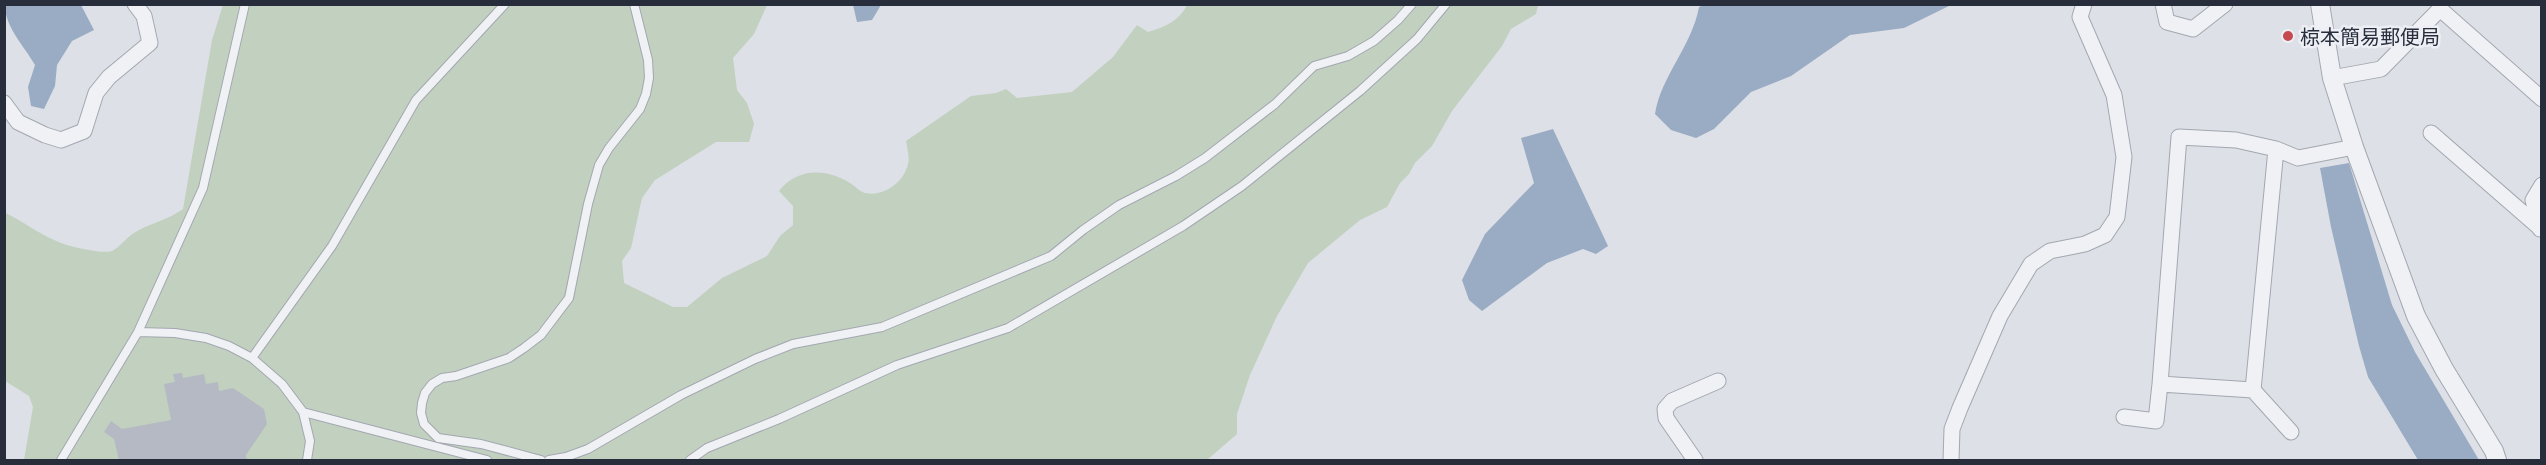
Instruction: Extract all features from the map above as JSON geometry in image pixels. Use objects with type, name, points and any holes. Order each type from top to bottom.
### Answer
[{"type":"street","points":[[4,102],[18,122],[45,135],[61,140],[84,131],[96,93],[110,77],[150,43],[144,16],[135,4]]},
{"type":"street","points":[[1951,460],[1952,429],[1960,408],[2000,316],[2031,264],[2050,251],[2085,244],[2105,235],[2117,217],[2124,157],[2114,95],[2080,17],[2084,4]]},
{"type":"street","points":[[2163,4],[2167,22],[2193,29],[2225,4]]},
{"type":"street","points":[[2320,4],[2332,78],[2354,147],[2416,316],[2497,460]]},
{"type":"street","points":[[2332,78],[2381,69],[2440,9],[2541,99]]},
{"type":"street","points":[[2431,133],[2540,231]]},
{"type":"street","points":[[2124,417],[2156,421],[2180,137],[2236,140],[2276,149],[2298,158],[2354,147]]},
{"type":"street","points":[[2253,390],[2276,149]]},
{"type":"street","points":[[2540,231],[2533,200],[2541,185]]},
{"type":"street","points":[[1695,460],[1666,418],[1665,409],[1672,402],[1718,381]]},
{"type":"street","points":[[2160,384],[2253,390],[2291,432]]},
{"type":"lane","points":[[61,460],[138,332],[203,188],[244,4]]},
{"type":"lane","points":[[252,358],[332,246],[416,100],[505,4]]},
{"type":"lane","points":[[541,460],[481,444],[438,438],[424,424],[421,413],[425,393],[432,384],[442,378],[509,358],[541,335],[569,298],[588,204],[599,165],[609,148],[640,109],[646,94],[649,78],[648,60],[634,4]]},
{"type":"lane","points":[[549,460],[588,449],[681,395],[755,359],[793,344],[882,327],[1051,256],[1119,205],[1176,176],[1205,158],[1275,104],[1314,66],[1348,56],[1374,41],[1412,4]]},
{"type":"lane","points":[[690,460],[707,448],[779,419],[897,365],[1008,328],[1183,226],[1242,186],[1360,91],[1417,39],[1446,4]]},
{"type":"lane","points":[[138,332],[175,333],[206,338],[229,346],[252,358],[282,384],[303,412],[310,441],[307,460]]},
{"type":"lane","points":[[303,412],[472,458],[487,460]]},
{"type":"lane","points":[[472,458],[481,444]]},
{"type":"green space","points":[[223,5],[767,5],[754,34],[733,58],[737,90],[747,103],[754,124],[749,142],[716,142],[655,180],[642,198],[631,248],[622,261],[624,283],[673,307],[687,307],[722,278],[767,256],[780,236],[793,225],[793,206],[779,191],[794,178],[803,174],[822,173],[841,178],[865,193],[879,193],[886,190],[898,182],[906,171],[909,159],[906,141],[971,96],[996,93],[1006,89],[1017,98],[1072,92],[1113,57],[1137,25],[1148,32],[1160,28],[1176,19],[1187,5],[1538,5],[1536,14],[1511,29],[1502,46],[1452,111],[1432,146],[1400,183],[1387,207],[1360,220],[1308,263],[1277,316],[1250,375],[1237,414],[1237,434],[1207,460],[24,460],[33,407],[29,396],[5,381],[4,212],[64,244],[106,252],[115,249],[131,235],[183,209],[212,40]]},
{"type":"water","points":[[5,4],[81,5],[94,30],[72,41],[57,65],[55,86],[44,109],[31,106],[28,87],[35,65],[11,28]]},
{"type":"water","points":[[853,4],[881,5],[872,20],[857,22]]},
{"type":"water","points":[[1704,5],[1951,5],[1904,28],[1850,35],[1791,76],[1751,92],[1714,129],[1696,138],[1671,130],[1655,114],[1663,87],[1690,35],[1699,7]]},
{"type":"water","points":[[1553,129],[1608,246],[1596,254],[1583,249],[1547,263],[1482,311],[1469,300],[1462,280],[1485,234],[1534,183],[1521,138]]},
{"type":"water","points":[[2349,163],[2392,305],[2415,352],[2479,460],[2418,460],[2368,377],[2331,227],[2320,168]]},
{"type":"building","points":[[182,373],[183,378],[204,374],[206,384],[218,382],[219,391],[233,388],[264,409],[267,424],[246,455],[247,460],[119,460],[114,439],[104,432],[111,421],[122,429],[171,420],[164,384],[175,382],[173,374]]},
{"type":"place","name":"椋本簡易郵便局","points":[[2288,36]]}]
